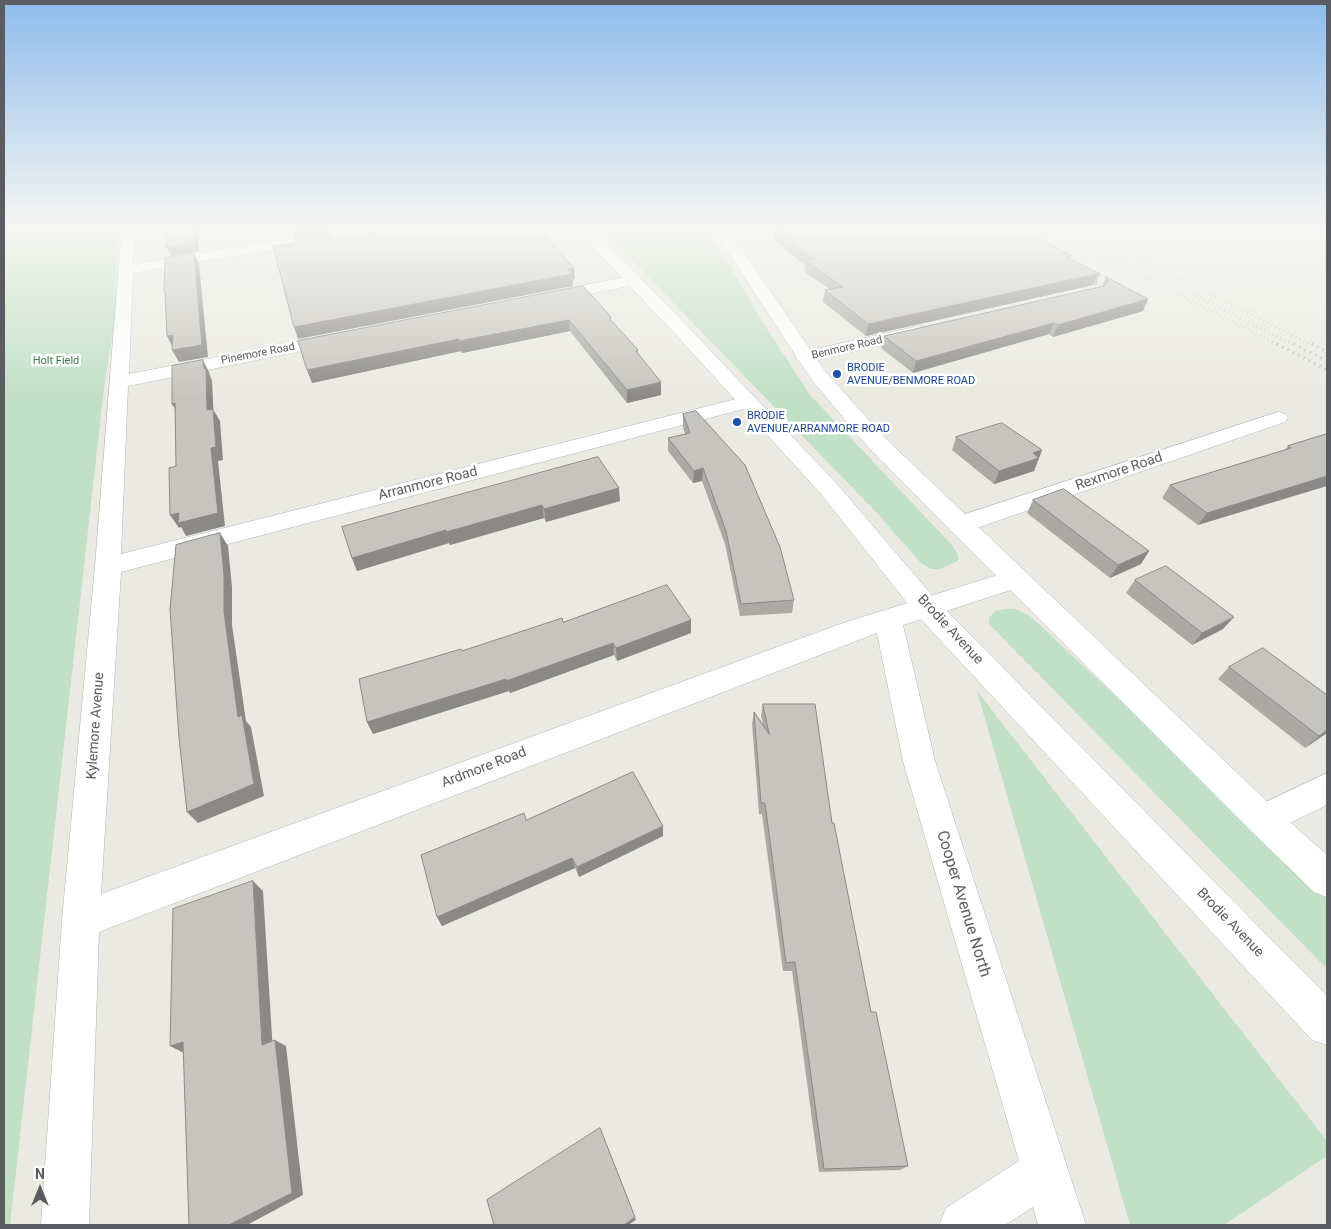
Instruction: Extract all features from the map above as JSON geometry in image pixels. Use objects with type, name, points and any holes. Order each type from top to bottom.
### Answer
[{"type":"street","name":"Kylemore Avenue","points":[[65,1225],[81,920],[108,566],[124,284]]},
{"type":"street","points":[[535,300],[615,284]]},
{"type":"street","name":"Brodie Avenue","points":[[635,284],[685,334],[828,489],[926,607],[1327,1025]]},
{"type":"street","points":[[756,284],[818,375],[876,442],[959,526],[1263,820],[1327,879]]},
{"type":"street","name":"Benmore Road","points":[[805,357],[940,327]]},
{"type":"street","name":"Pinemore Road","points":[[119,382],[351,336]]},
{"type":"street","name":"Arranmore Road","points":[[108,566],[748,402]]},
{"type":"street","name":"Rexmore Road","points":[[959,526],[1278,418]]},
{"type":"street","points":[[888,619],[1014,578]]},
{"type":"street","name":"Ardmore Road","points":[[81,920],[853,630],[888,619]]},
{"type":"street","name":"Cooper Avenue North","points":[[888,619],[919,761],[1062,1225]]},
{"type":"street","points":[[1263,820],[1327,788]]},
{"type":"street","points":[[963,1225],[1046,1171]]},
{"type":"green space","name":"Holt Field","points":[[4,284],[115,284],[118,301],[104,388],[10,1225],[4,1225]]},
{"type":"green space","points":[[656,284],[741,284],[810,395],[952,545],[958,555],[958,561],[940,569],[931,569],[921,563],[875,511]]},
{"type":"green space","points":[[1015,609],[1030,616],[1327,894],[1327,969],[989,624],[989,618],[995,611]]},
{"type":"green space","points":[[977,691],[1327,1141],[1327,1156],[1224,1225],[1130,1225]]},
{"type":"building","points":[[164,284],[197,284],[202,345],[172,350],[173,335],[167,336]]},
{"type":"building","points":[[283,284],[518,284],[294,327]]},
{"type":"building","points":[[839,284],[1050,284],[868,324],[825,290],[843,287]]},
{"type":"building","points":[[1120,284],[1148,299],[1058,325],[1054,323],[916,361],[884,336],[1104,286]]},
{"type":"building","points":[[583,286],[638,350],[636,351],[661,382],[627,390],[569,320],[459,341],[459,339],[307,370],[298,341]]},
{"type":"building","points":[[203,360],[204,369],[206,368],[207,410],[213,409],[216,447],[211,448],[218,513],[178,523],[179,513],[170,515],[169,468],[176,466],[175,403],[172,404],[172,366]]},
{"type":"building","points":[[696,411],[745,465],[780,547],[794,600],[741,604],[726,531],[703,468],[694,471],[668,438],[690,433],[683,414]]},
{"type":"building","points":[[1002,423],[1042,450],[1033,453],[1039,458],[999,471],[956,437]]},
{"type":"building","points":[[1327,434],[1327,476],[1207,513],[1170,485],[1291,448],[1288,446]]},
{"type":"building","points":[[598,457],[619,488],[544,509],[542,505],[446,532],[446,530],[352,558],[342,527]]},
{"type":"building","points":[[1064,489],[1149,551],[1118,565],[1033,500]]},
{"type":"building","points":[[220,533],[224,575],[224,612],[238,717],[242,715],[254,784],[187,812],[179,738],[170,609],[176,545]]},
{"type":"building","points":[[1166,566],[1234,617],[1202,633],[1135,580]]},
{"type":"building","points":[[667,585],[691,620],[616,648],[613,643],[506,681],[506,679],[367,722],[359,679],[461,649],[462,651],[562,618],[563,622]]},
{"type":"building","points":[[1263,648],[1327,695],[1327,730],[1319,736],[1229,667]]},
{"type":"building","points":[[763,704],[815,704],[832,823],[834,823],[871,1012],[876,1012],[908,1166],[824,1169],[795,962],[786,963],[765,803],[761,803],[754,712],[769,734]]},
{"type":"building","points":[[633,772],[663,826],[577,867],[572,858],[437,917],[421,855],[524,813],[526,820]]},
{"type":"building","points":[[253,881],[262,1045],[275,1040],[292,1193],[229,1225],[189,1225],[183,1042],[170,1046],[173,909]]},
{"type":"building","points":[[600,1128],[635,1217],[624,1225],[494,1225],[487,1200]]},
{"type":"railway","points":[[1159,284],[1279,346]]},
{"type":"railway","points":[[1174,284],[1296,346]]},
{"type":"railway","points":[[1192,284],[1314,346]]},
{"type":"railway","points":[[1277,344],[1327,370]]},
{"type":"railway","points":[[1294,344],[1327,361]]},
{"type":"railway","points":[[1312,344],[1327,352]]},
{"type":"place","name":"BRODIE AVENUE/BENMORE ROAD","points":[[837,374]]},
{"type":"place","name":"BRODIE AVENUE/ARRANMORE ROAD","points":[[737,422]]}]
